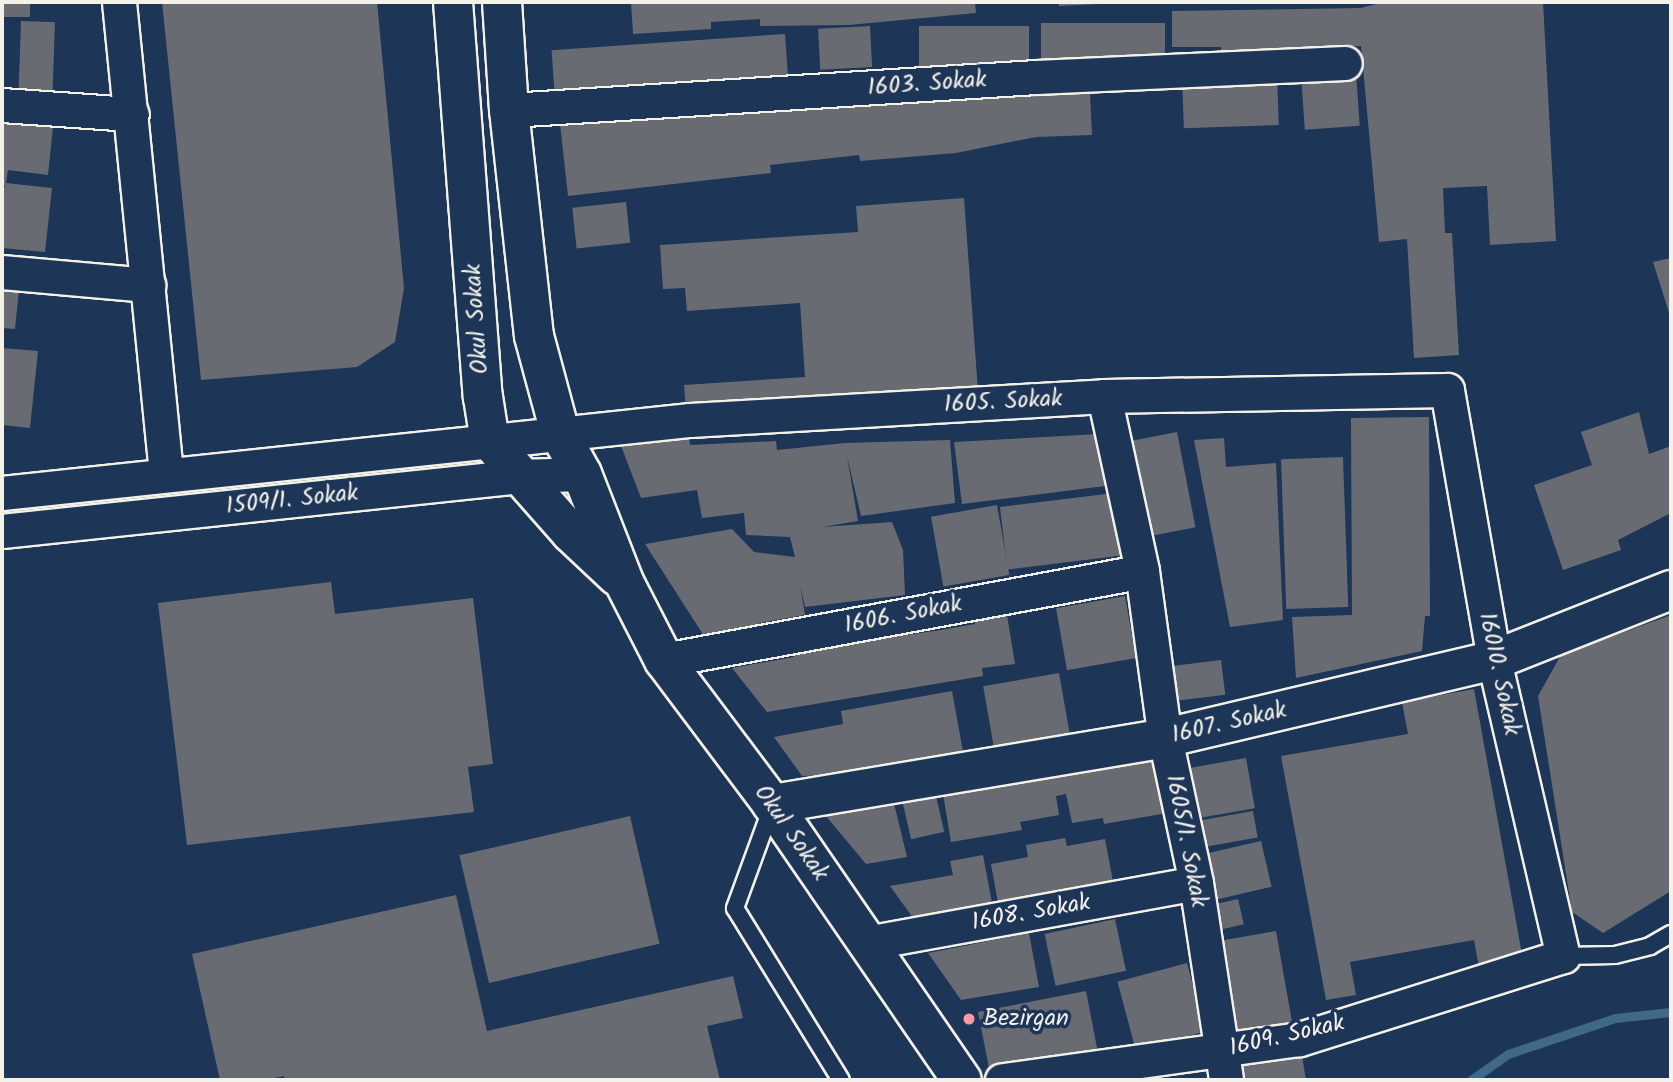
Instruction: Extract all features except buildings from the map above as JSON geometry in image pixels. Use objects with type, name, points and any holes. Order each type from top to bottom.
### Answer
[{"type":"main road","name":"Okul Sokak","points":[[453,2],[483,397],[490,441],[571,533],[624,582]]},
{"type":"main road","name":"Okul Sokak","points":[[502,2],[509,110],[534,336],[561,436],[582,474],[624,582],[664,660],[772,804],[962,1080]]},
{"type":"main road","name":"1607. Sokak","points":[[772,804],[1165,738],[1494,660],[1671,590]]},
{"type":"street","points":[[119,2],[166,474]]},
{"type":"street","name":"1603. Sokak","points":[[509,110],[1036,77],[1345,63]]},
{"type":"street","points":[[2,105],[132,114]]},
{"type":"street","points":[[2,272],[148,285]]},
{"type":"street","name":"1605. Sokak","points":[[561,436],[690,420],[1104,396],[1447,390]]},
{"type":"street","name":"16010. Sokak","points":[[1447,390],[1494,660],[1563,956]]},
{"type":"street","name":"1605/1. Sokak","points":[[1104,396],[1142,571],[1165,738],[1196,883],[1224,1066]]},
{"type":"street","name":"1509/1. Sokak","points":[[2,493],[166,474],[561,436]]},
{"type":"street","name":"1509/1. Sokak","points":[[2,531],[520,476],[582,474]]},
{"type":"street","name":"1606. Sokak","points":[[664,660],[1142,571]]},
{"type":"street","name":"1608. Sokak","points":[[866,943],[1196,883]]},
{"type":"street","name":"1609. Sokak","points":[[1002,1080],[1224,1066],[1299,1039],[1563,956]]},
{"type":"lane","points":[[772,804],[735,908],[841,1080]]},
{"type":"lane","points":[[1563,956],[1615,955],[1650,946],[1671,934]]},
{"type":"waterway","points":[[1471,1080],[1508,1054],[1615,1018],[1671,1012]]},
{"type":"place","name":"Bezirgan","points":[[969,1019]]}]
